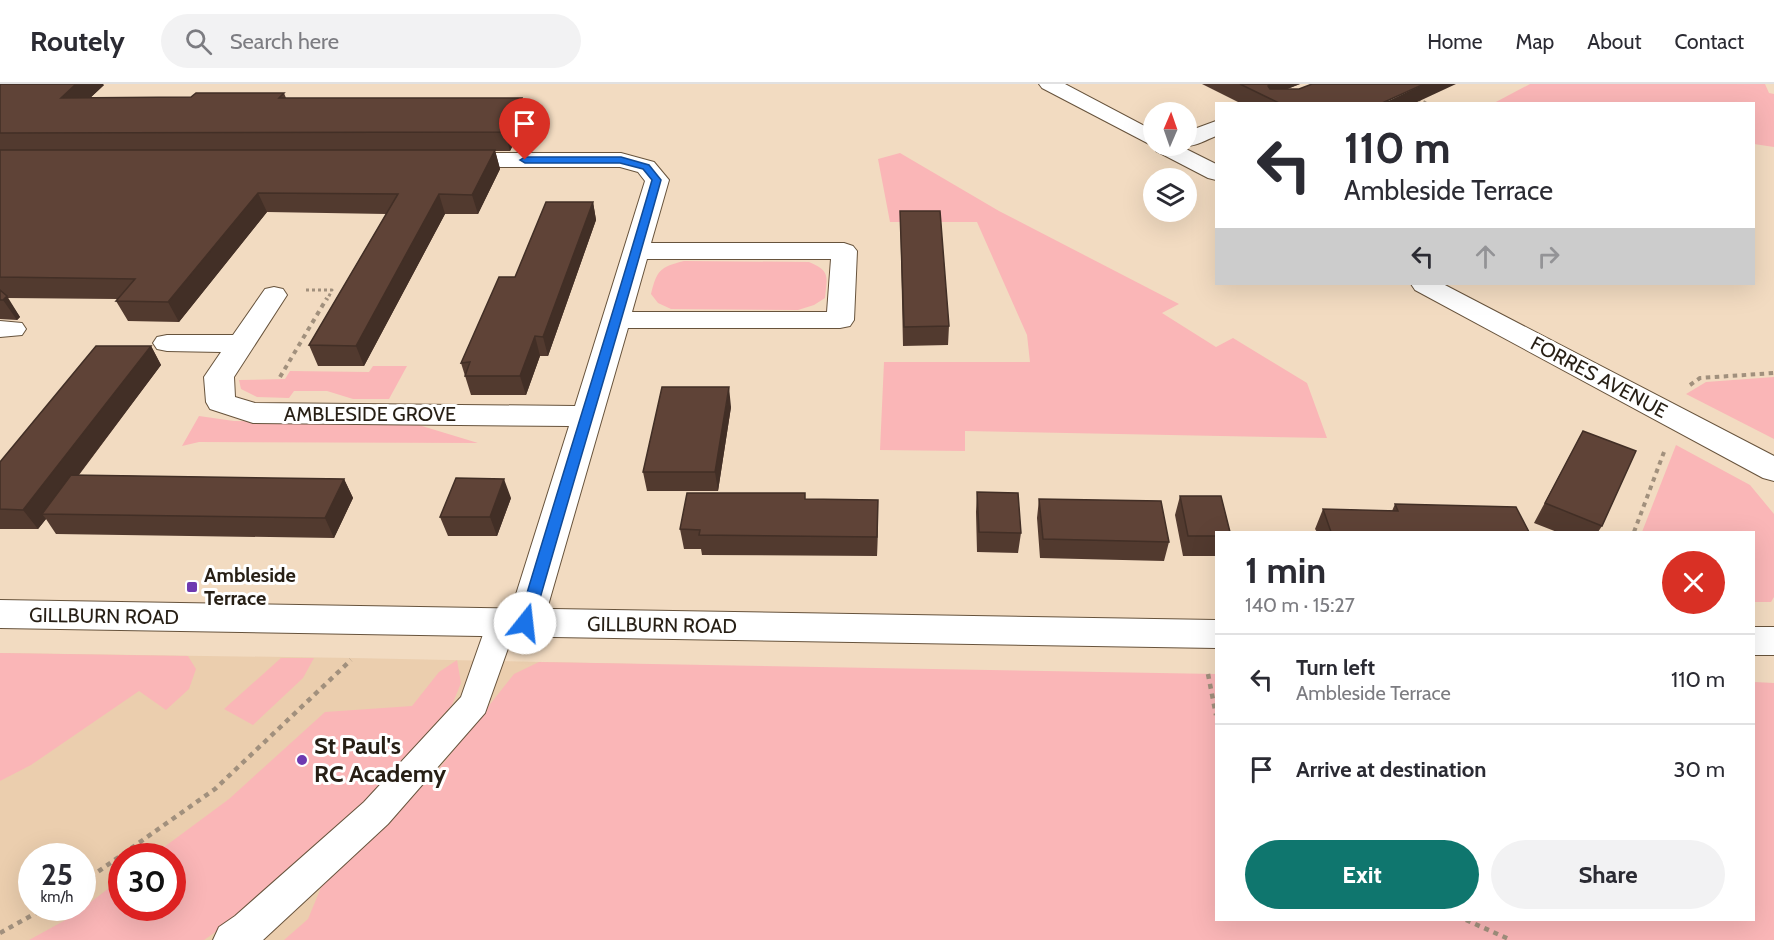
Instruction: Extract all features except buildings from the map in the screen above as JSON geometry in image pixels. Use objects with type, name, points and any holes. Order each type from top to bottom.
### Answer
[{"type":"street","points":[[1049,84],[1143,131]]},
{"type":"street","points":[[1197,134],[1215,128]]},
{"type":"street","points":[[1188,156],[1215,172]]},
{"type":"street","points":[[430,160],[621,160],[646,167],[657,180],[617,320],[514,623]]},
{"type":"street","points":[[617,320],[840,320],[844,251],[637,251]]},
{"type":"street","name":"FORRES AVENUE","points":[[1426,285],[1774,470]]},
{"type":"street","name":"AMBLESIDE GROVE","points":[[274,295],[219,377],[221,402],[253,413],[586,416]]},
{"type":"street","points":[[167,343],[242,344]]},
{"type":"street","name":"GILLBURN ROAD","points":[[0,614],[1215,634]]},
{"type":"street","points":[[1755,641],[1774,641]]},
{"type":"lane","points":[[232,940],[248,929],[376,813],[474,704],[514,623]]},
{"type":"path","points":[[1418,100],[1423,102]]},
{"type":"path","points":[[96,873],[215,789],[353,658],[371,621]]},
{"type":"path","points":[[0,933],[22,921]]},
{"type":"path","points":[[1468,921],[1511,940]]},
{"type":"shaded area","points":[[1530,84],[1765,84],[1769,93],[1774,94],[1774,147],[1755,144],[1755,102],[1496,102]]},
{"type":"shaded area","points":[[900,153],[999,211],[1179,304],[1162,313],[1216,347],[1233,338],[1307,383],[1327,438],[965,431],[965,451],[880,450],[884,362],[1030,362],[1027,335],[977,222],[890,222],[878,159]]},
{"type":"shaded area","points":[[684,261],[809,262],[821,268],[826,276],[825,298],[814,305],[798,310],[671,309],[658,303],[651,294],[653,286],[661,271],[670,265]]},
{"type":"shaded area","points":[[373,366],[407,366],[389,399],[353,399],[327,391],[294,391],[289,398],[257,397],[241,389],[239,380],[285,379],[290,371],[369,372]]},
{"type":"shaded area","points":[[1774,377],[1774,439],[1686,394],[1706,382]]},
{"type":"shaded area","points":[[199,416],[234,421],[412,423],[478,443],[199,442],[182,446]]},
{"type":"shaded area","points":[[1676,445],[1750,485],[1774,514],[1774,597],[1771,602],[1755,602],[1755,531],[1642,531]]},
{"type":"shaded area","name":"St Paul's RC Academy","points":[[0,653],[639,664],[537,940],[0,940]]},
{"type":"shaded area","points":[[0,653],[188,656],[196,669],[189,689],[166,710],[139,691],[31,765],[0,781]]},
{"type":"shaded area","points":[[281,658],[314,658],[303,678],[253,725],[224,709]]},
{"type":"shaded area","points":[[457,660],[461,683],[452,705],[363,805],[237,917],[204,940],[29,940],[64,921],[96,921],[96,898],[108,889],[108,921],[186,921],[186,843],[170,843],[229,799],[325,712],[412,706],[439,672]]},
{"type":"shaded area","points":[[539,662],[1215,674],[1215,921],[1755,921],[1755,682],[1774,683],[1774,940],[284,940],[308,919],[325,878],[434,775],[514,674]]},
{"type":"place","name":"Ambleside Terrace","points":[[192,587]]},
{"type":"place","name":"St Paul's RC Academy","points":[[302,760]]},
{"type":"route","points":[[525,160],[621,160],[646,167],[657,180],[525,623]]}]
